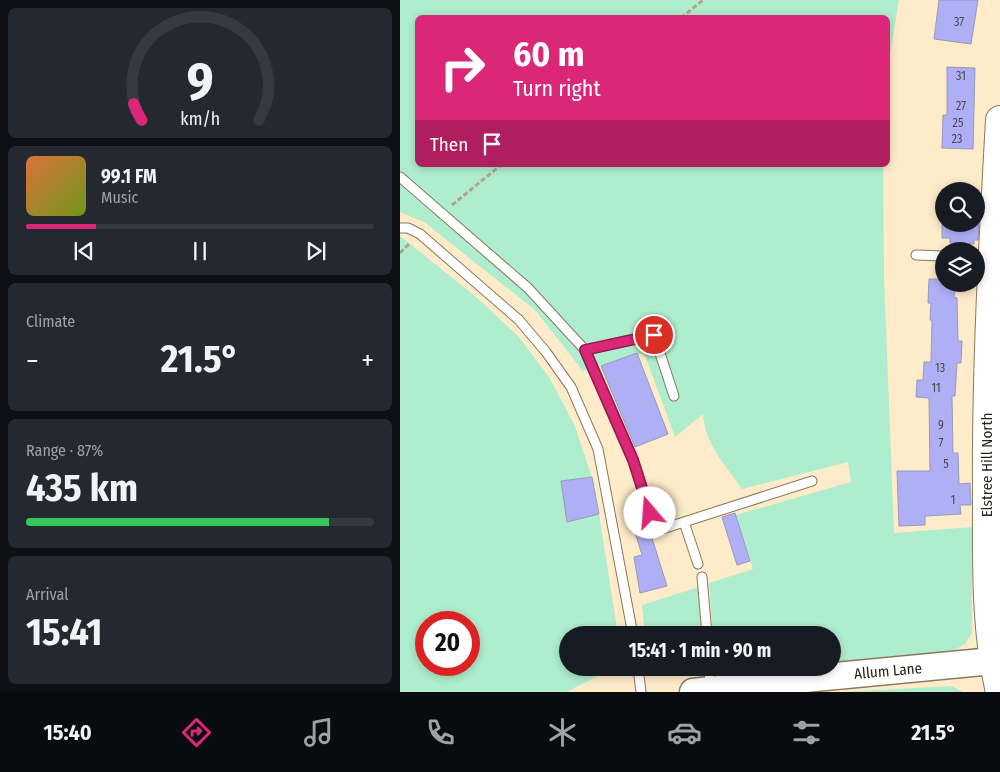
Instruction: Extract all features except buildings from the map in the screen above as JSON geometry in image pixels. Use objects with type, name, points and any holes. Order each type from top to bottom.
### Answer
[{"type":"main road","name":"Elstree Hill North","points":[[1000,120],[986,258],[987,562],[993,661],[1000,692]]},
{"type":"main road","name":"Allum Lane","points":[[704,683],[993,661]]},
{"type":"lane","points":[[400,177],[528,288],[585,350],[633,460],[656,531],[812,481]]},
{"type":"lane","points":[[400,228],[408,228],[420,234],[519,320],[546,352],[571,387],[598,449],[631,626]]},
{"type":"lane","points":[[916,254],[935,255]]},
{"type":"lane","points":[[585,350],[654,335],[674,396]]},
{"type":"lane","points":[[684,522],[698,564]]},
{"type":"lane","points":[[702,577],[706,626]]},
{"type":"lane","points":[[639,676],[641,692]]},
{"type":"path","points":[[685,15],[703,0]]},
{"type":"path","points":[[441,214],[499,167]]},
{"type":"green space","points":[[400,0],[899,0],[890,53],[890,15],[415,15],[415,167],[883,167],[884,276],[894,533],[972,527],[972,633],[965,644],[951,652],[841,661],[841,626],[712,626],[709,583],[753,569],[736,515],[851,482],[848,462],[742,489],[712,445],[703,414],[675,437],[644,353],[583,371],[535,310],[424,222],[400,212]]},
{"type":"green space","points":[[400,236],[475,296],[518,336],[549,377],[575,426],[592,477],[561,481],[567,521],[599,514],[617,626],[559,626],[559,676],[598,676],[567,692],[400,692]]},
{"type":"green space","points":[[699,587],[701,626],[644,626],[642,605]]},
{"type":"green space","points":[[951,686],[963,692],[844,692]]},
{"type":"route","points":[[650,513],[633,460],[585,350],[654,335]]}]
